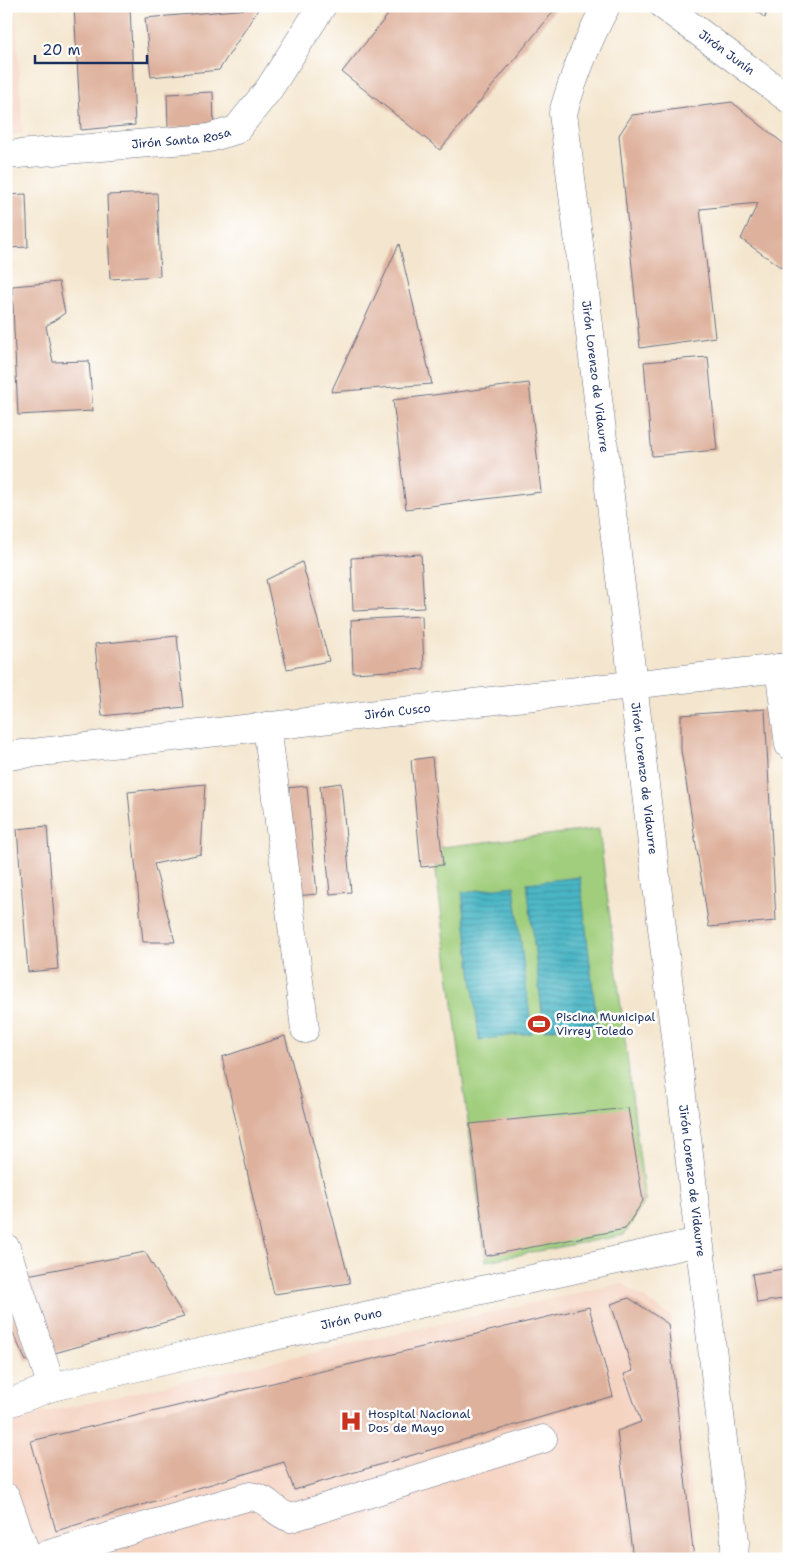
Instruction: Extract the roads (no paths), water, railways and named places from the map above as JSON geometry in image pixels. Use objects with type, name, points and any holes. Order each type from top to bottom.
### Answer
[{"type":"street","name":"Jirón Santa Rosa","points":[[6,155],[209,138],[236,130],[269,88],[322,6]]},
{"type":"street","name":"Jirón Lorenzo de Vidaurre","points":[[606,6],[591,33],[574,72],[563,113],[735,1541],[734,1559]]},
{"type":"street","name":"Jirón Junín","points":[[664,6],[789,99]]},
{"type":"street","name":"Jirón Cusco","points":[[6,756],[784,668]]},
{"type":"street","points":[[784,668],[789,745]]},
{"type":"street","points":[[267,726],[305,1029]]},
{"type":"street","name":"Jirón Puno","points":[[6,1404],[52,1387],[698,1242]]},
{"type":"street","points":[[6,1248],[52,1387]]},
{"type":"street","points":[[32,1559],[250,1496],[264,1498],[280,1514],[290,1518],[543,1439]]},
{"type":"street","points":[[6,1497],[28,1559]]},
{"type":"water","points":[[580,877],[597,1024],[544,1030],[527,883]]},
{"type":"water","points":[[514,886],[532,1033],[479,1040],[462,892]]},
{"type":"place","name":"Piscina Municipal Virrey Toledo","points":[[539,1024]]},
{"type":"place","name":"Hospital Nacional Dos de Mayo","points":[[351,1421]]}]
